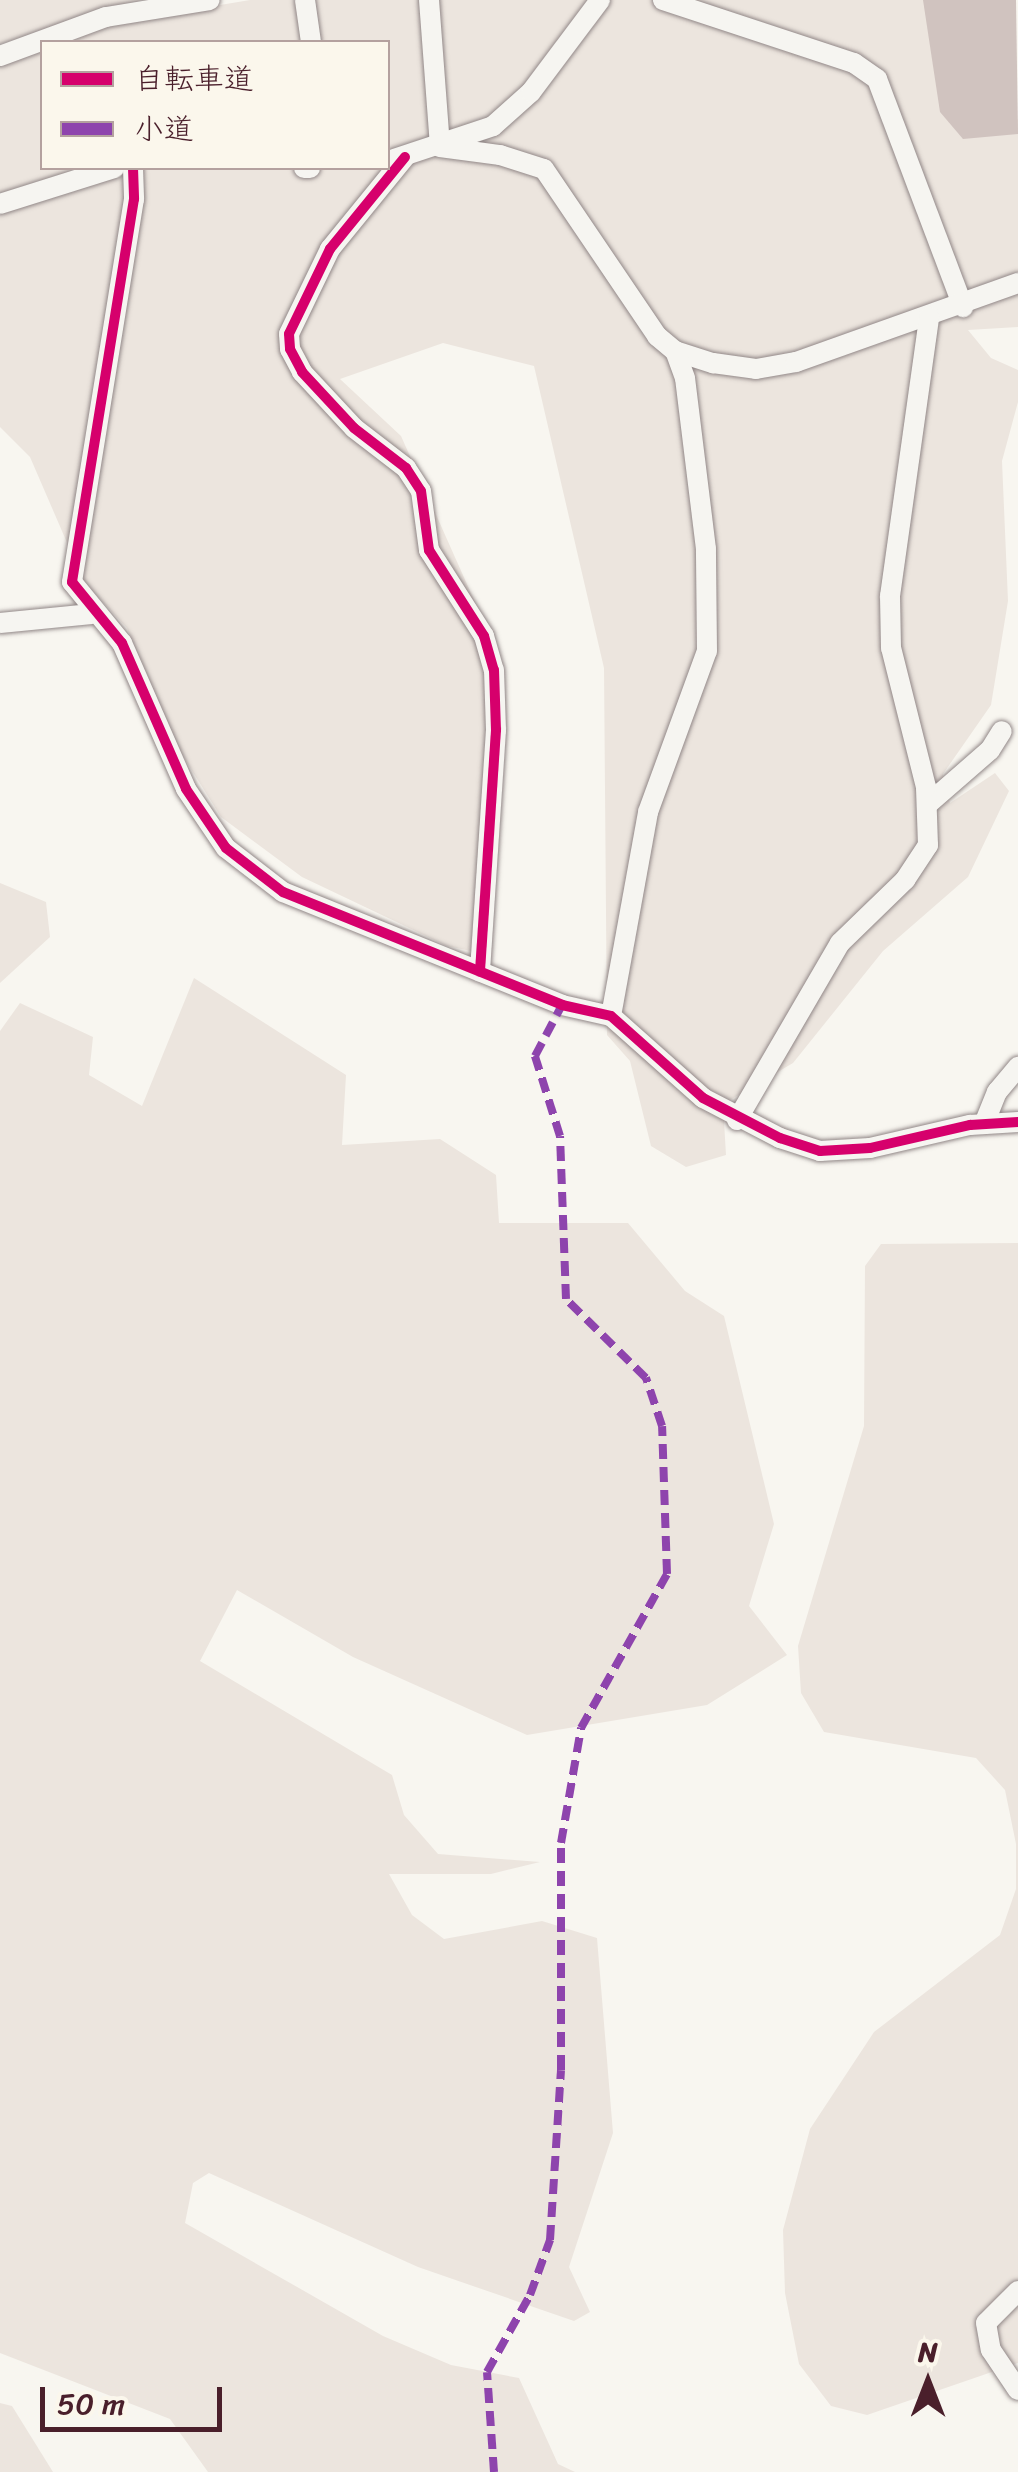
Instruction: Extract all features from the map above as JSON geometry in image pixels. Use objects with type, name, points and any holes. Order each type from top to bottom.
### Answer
[{"type":"street","points":[[43,40],[106,17],[210,0]]},
{"type":"street","points":[[305,0],[310,40]]},
{"type":"street","points":[[429,0],[440,147]]},
{"type":"street","points":[[396,159],[493,126],[531,92],[600,0]]},
{"type":"street","points":[[662,0],[854,63],[877,79],[963,307]]},
{"type":"street","points":[[0,56],[40,41]]},
{"type":"street","points":[[440,147],[500,154],[544,169],[657,336],[675,351],[756,370],[963,307],[1018,283]]},
{"type":"street","points":[[0,204],[108,170]]},
{"type":"street","points":[[133,170],[131,218],[72,582],[92,614],[122,643],[186,789],[226,848],[283,892],[480,971],[610,1016],[737,1120],[820,1150],[870,1148],[984,1124],[1018,1122]]},
{"type":"street","points":[[388,170],[330,250],[300,307],[290,349],[302,372],[354,428],[406,468],[421,492],[429,550],[484,636],[494,670],[496,730],[480,971]]},
{"type":"street","points":[[737,1120],[840,943],[905,880],[928,844],[928,804],[891,648],[890,596],[929,317]]},
{"type":"street","points":[[610,1016],[648,812],[707,650],[703,515],[685,378],[675,351]]},
{"type":"street","points":[[0,623],[92,614]]},
{"type":"street","points":[[928,804],[990,750],[1002,731]]},
{"type":"street","points":[[984,1124],[997,1092],[1018,1067]]},
{"type":"street","points":[[1018,2291],[986,2324],[991,2350],[1018,2390]]},
{"type":"shaded area","points":[[0,0],[142,0],[0,44]]},
{"type":"shaded area","points":[[250,0],[294,0],[304,40],[41,40],[107,24]]},
{"type":"shaded area","points":[[315,0],[937,0],[1018,120],[1018,327],[968,330],[991,358],[1018,370],[1018,402],[1002,461],[1008,601],[991,705],[943,774],[950,803],[995,773],[1009,791],[968,877],[883,951],[793,1063],[723,1104],[726,1155],[686,1167],[651,1146],[630,1061],[607,1035],[604,668],[534,366],[443,343],[340,379],[401,436],[503,665],[486,954],[447,946],[302,877],[221,817],[166,729],[127,628],[84,582],[30,457],[0,427],[0,50],[40,40],[40,170],[390,170],[390,40],[321,40]]},
{"type":"shaded area","points":[[923,0],[1016,0],[1018,134],[963,139],[940,112]]},
{"type":"shaded area","points":[[0,883],[46,902],[50,937],[0,983]]},
{"type":"shaded area","points":[[194,978],[346,1075],[342,1145],[440,1139],[496,1175],[499,1223],[628,1223],[685,1291],[724,1316],[774,1524],[749,1606],[787,1655],[707,1705],[527,1735],[353,1657],[237,1590],[200,1661],[392,1775],[404,1815],[438,1854],[540,1862],[491,1874],[389,1874],[412,1915],[444,1939],[542,1921],[597,1938],[613,2133],[569,2267],[590,2312],[574,2321],[418,2267],[209,2173],[193,2183],[185,2223],[383,2336],[451,2365],[519,2378],[558,2464],[575,2472],[208,2472],[170,2419],[0,2353],[0,1031],[20,1003],[93,1037],[89,1075],[142,1106]]},
{"type":"shaded area","points":[[1018,1243],[1018,2363],[867,2415],[831,2406],[799,2364],[785,2293],[783,2230],[810,2129],[874,2032],[1000,1935],[1016,1889],[1016,1844],[1005,1790],[976,1758],[824,1732],[801,1693],[798,1646],[864,1426],[865,1266],[881,1244]]},
{"type":"shaded area","points":[[0,2403],[12,2406],[53,2472],[0,2472]]},
{"type":"marked path","points":[[494,2472],[487,2372],[530,2295],[550,2240],[561,2070],[561,1843],[581,1728],[667,1574],[662,1426],[646,1378],[566,1299],[560,1136],[535,1056],[562,1005]]},
{"type":"cycle path","points":[[405,157],[330,249],[289,334],[290,349],[302,372],[354,428],[406,468],[421,491],[429,550],[484,636],[494,670],[496,730],[480,971]]},
{"type":"cycle path","points":[[133,170],[134,199],[72,582],[122,643],[186,789],[226,848],[283,892],[562,1005],[611,1016],[703,1098],[780,1138],[820,1151],[870,1148],[970,1125],[1018,1122]]}]
